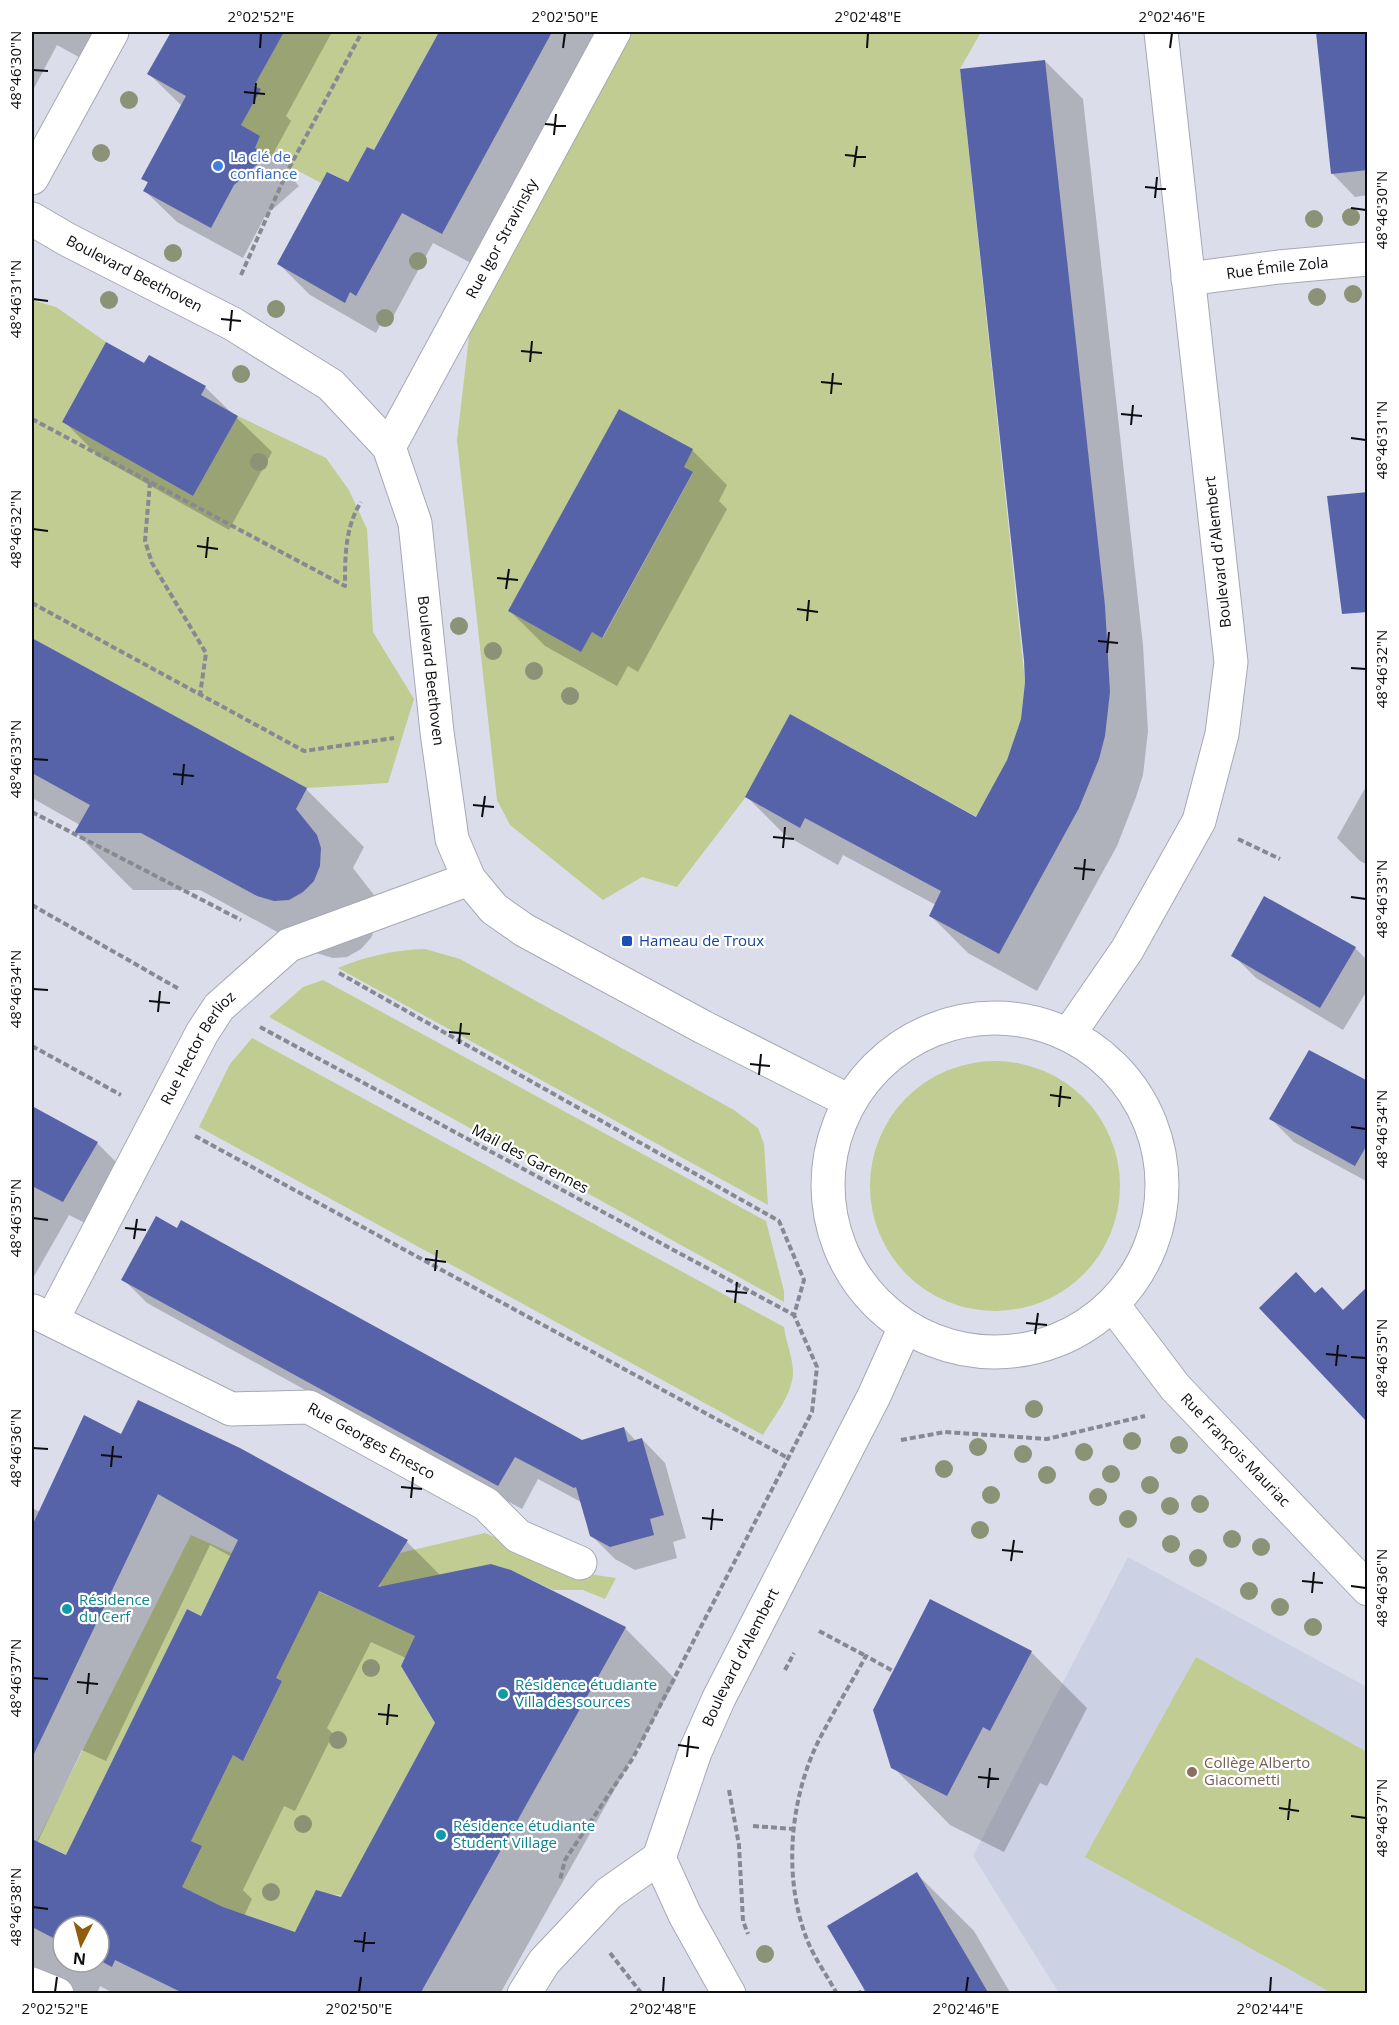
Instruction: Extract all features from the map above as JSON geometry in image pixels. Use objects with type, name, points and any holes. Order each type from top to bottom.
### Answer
[{"type":"street","points":[[32,178],[112,32]]},
{"type":"street","name":"Rue Igor Stravinsky","points":[[389,447],[614,32]]},
{"type":"street","name":"Boulevard d'Alembert","points":[[1068,1034],[1127,950],[1199,821],[1222,734],[1231,662],[1161,32]]},
{"type":"street","name":"Boulevard Beethoven","points":[[32,219],[68,240],[233,324],[331,385],[389,447],[415,523],[437,732],[452,839],[470,879],[494,909],[524,930],[743,1048],[849,1101]]},
{"type":"street","name":"Rue Émile Zola","points":[[1188,279],[1279,267],[1368,259]]},
{"type":"street","name":"Rue Hector Berlioz","points":[[42,1315],[219,1007],[289,945],[470,879]]},
{"type":"street","points":[[971,1019],[1021,1020],[1068,1034],[1112,1065],[1144,1108],[1161,1158],[1161,1211],[1145,1262],[1113,1305],[1068,1337],[1014,1353],[957,1349],[905,1327],[866,1294],[839,1250],[827,1200],[828,1180],[831,1149],[849,1101],[881,1062],[923,1034],[971,1019]]},
{"type":"street","name":"Rue François Mauriac","points":[[1113,1305],[1175,1387],[1368,1588]]},
{"type":"street","name":"Rue Georges Enesco","points":[[42,1315],[231,1409],[309,1407],[486,1504],[518,1536],[580,1563]]},
{"type":"street","name":"Boulevard d'Alembert","points":[[659,1858],[695,1752],[719,1698],[874,1396],[905,1327]]},
{"type":"street","points":[[524,1994],[544,1962],[609,1893],[659,1858],[685,1915],[729,1994]]},
{"type":"street","points":[[32,1984],[57,1994]]},
{"type":"path","points":[[241,275],[287,172],[362,32]]},
{"type":"path","points":[[32,419],[345,586],[345,552],[353,514],[362,500]]},
{"type":"path","points":[[150,482],[145,541],[152,563],[206,653],[200,695]]},
{"type":"path","points":[[32,603],[304,751],[404,736]]},
{"type":"path","points":[[32,812],[241,920]]},
{"type":"path","points":[[32,905],[182,991]]},
{"type":"path","points":[[339,973],[779,1221],[804,1280],[794,1315],[817,1367],[812,1412],[633,1758],[565,1860],[559,1884]]},
{"type":"path","name":"Mail des Garennes","points":[[255,1024],[794,1315]]},
{"type":"path","points":[[32,1046],[127,1098]]},
{"type":"path","points":[[189,1133],[788,1458]]},
{"type":"path","points":[[896,1450],[901,1439],[945,1432],[1047,1439],[1150,1414],[1175,1387]]},
{"type":"path","points":[[819,1631],[893,1671]]},
{"type":"path","points":[[784,1672],[794,1652]]},
{"type":"path","points":[[837,1994],[808,1942],[796,1902],[793,1860],[794,1829],[803,1784],[817,1746],[866,1656]]},
{"type":"path","points":[[728,1782],[739,1845],[743,1921],[748,1935]]},
{"type":"path","points":[[753,1826],[794,1829]]},
{"type":"path","points":[[608,1950],[642,1994]]},
{"type":"path","points":[[856,1994],[865,1990]]},
{"type":"shaded area","name":"Collège Alberto Giacometti","points":[[1128,1557],[1367,1687],[1367,1993],[1059,1993],[973,1856]]},
{"type":"green space","points":[[284,32],[439,32],[374,150],[367,147],[348,182],[328,172],[321,183],[255,148],[260,136],[241,125],[260,89],[254,86]]},
{"type":"green space","points":[[596,32],[981,32],[960,69],[1025,682],[1021,719],[1007,760],[977,817],[790,714],[745,798],[677,887],[642,877],[603,900],[510,825],[497,800],[457,440],[478,259]],"holes":[[[620,409],[693,473],[603,638],[592,632],[581,651],[508,611]]]},
{"type":"green space","points":[[32,300],[56,307],[106,342],[62,422],[193,496],[238,416],[326,458],[349,490],[367,529],[373,632],[414,699],[388,783],[307,788],[32,638]]},
{"type":"green space","points":[[425,949],[460,959],[734,1110],[758,1128],[764,1144],[768,1205],[338,968],[381,954]]},
{"type":"green space","points":[[323,980],[766,1221],[784,1291],[784,1302],[269,1017],[303,987]]},
{"type":"green space","points":[[252,1038],[784,1327],[793,1370],[792,1379],[782,1404],[763,1435],[199,1127],[230,1064]]},
{"type":"green space","points":[[983,1061],[1007,1061],[1043,1070],[1065,1082],[1084,1097],[1099,1116],[1111,1138],[1118,1162],[1120,1186],[1118,1210],[1111,1234],[1099,1256],[1084,1275],[1065,1290],[1043,1302],[1007,1311],[983,1311],[947,1302],[925,1290],[906,1275],[891,1256],[879,1234],[870,1198],[870,1174],[879,1138],[891,1116],[906,1097],[925,1082],[947,1070]]},
{"type":"green space","points":[[485,1533],[576,1572],[616,1578],[605,1599],[583,1590],[553,1590],[511,1570],[491,1564],[433,1597],[401,1666],[435,1723],[344,1896],[319,1892],[295,1932],[223,1907],[171,1882],[191,1869],[202,1846],[191,1841],[233,1755],[244,1760],[282,1681],[276,1678],[214,1590],[201,1616],[187,1609],[75,1859],[37,1841],[191,1535],[375,1617],[381,1582],[400,1553]]},
{"type":"green space","points":[[1196,1657],[1367,1752],[1367,1993],[1332,1993],[1085,1857]]},
{"type":"building","points":[[171,32],[284,32],[254,86],[261,89],[241,125],[260,136],[255,148],[269,154],[234,185],[211,228],[143,191],[148,182],[141,179],[186,96],[147,74]]},
{"type":"building","points":[[439,32],[552,32],[442,234],[402,213],[356,296],[350,292],[345,303],[277,264],[327,172],[348,182],[367,147],[374,150]]},
{"type":"building","points":[[1316,32],[1368,32],[1368,170],[1331,174]]},
{"type":"building","points":[[1045,60],[1105,606],[1110,692],[1105,736],[1099,759],[1079,808],[999,954],[929,916],[941,891],[805,818],[800,828],[745,797],[790,714],[976,817],[1007,760],[1021,719],[1025,682],[1024,660],[960,69]]},
{"type":"building","points":[[106,342],[144,363],[149,355],[206,386],[201,395],[238,416],[193,496],[62,422]]},
{"type":"building","points":[[619,409],[693,449],[684,467],[693,472],[602,638],[592,632],[581,652],[508,611]]},
{"type":"building","points":[[1368,492],[1368,612],[1342,614],[1327,496]]},
{"type":"building","points":[[32,638],[307,788],[296,809],[317,835],[321,848],[320,866],[314,881],[303,892],[289,900],[274,901],[257,896],[141,833],[74,833],[90,805],[32,773]]},
{"type":"building","points":[[1264,896],[1356,947],[1320,1008],[1231,956]]},
{"type":"building","points":[[1309,1050],[1368,1081],[1368,1143],[1355,1166],[1269,1119]]},
{"type":"building","points":[[32,1106],[98,1142],[63,1202],[32,1186]]},
{"type":"building","points":[[156,1216],[177,1228],[181,1220],[582,1440],[624,1427],[628,1442],[642,1438],[664,1515],[650,1519],[654,1535],[610,1547],[590,1536],[576,1487],[515,1457],[498,1486],[121,1280]]},
{"type":"building","points":[[1296,1272],[1315,1293],[1322,1287],[1343,1310],[1368,1286],[1368,1423],[1259,1308]]},
{"type":"building","points":[[138,1400],[240,1448],[408,1540],[378,1587],[491,1564],[511,1570],[626,1627],[420,1994],[185,1994],[115,1960],[111,1966],[111,1914],[51,1914],[51,1937],[32,1927],[32,1839],[66,1855],[187,1609],[201,1616],[238,1540],[158,1494],[32,1758],[32,1526],[84,1415],[121,1434]],"holes":[[[319,1591],[415,1636],[401,1666],[435,1723],[341,1897],[316,1890],[295,1932],[223,1907],[182,1887],[202,1846],[191,1841],[233,1755],[243,1761],[282,1681],[276,1678]]]},
{"type":"building","points":[[930,1599],[1032,1651],[990,1731],[983,1727],[947,1796],[891,1768],[873,1710]]},
{"type":"building","points":[[917,1872],[989,1994],[867,1994],[827,1926]]},
{"type":"place","name":"La clé de confiance","points":[[218,166]]},
{"type":"place","name":"Hameau de Troux","points":[[627,941]]},
{"type":"place","name":"Résidence du Cerf","points":[[67,1609]]},
{"type":"place","name":"Résidence étudiante Villa des sources","points":[[503,1694]]},
{"type":"place","name":"Collège Alberto Giacometti","points":[[1192,1772]]},
{"type":"place","name":"Résidence étudiante Student Village","points":[[441,1835]]}]
